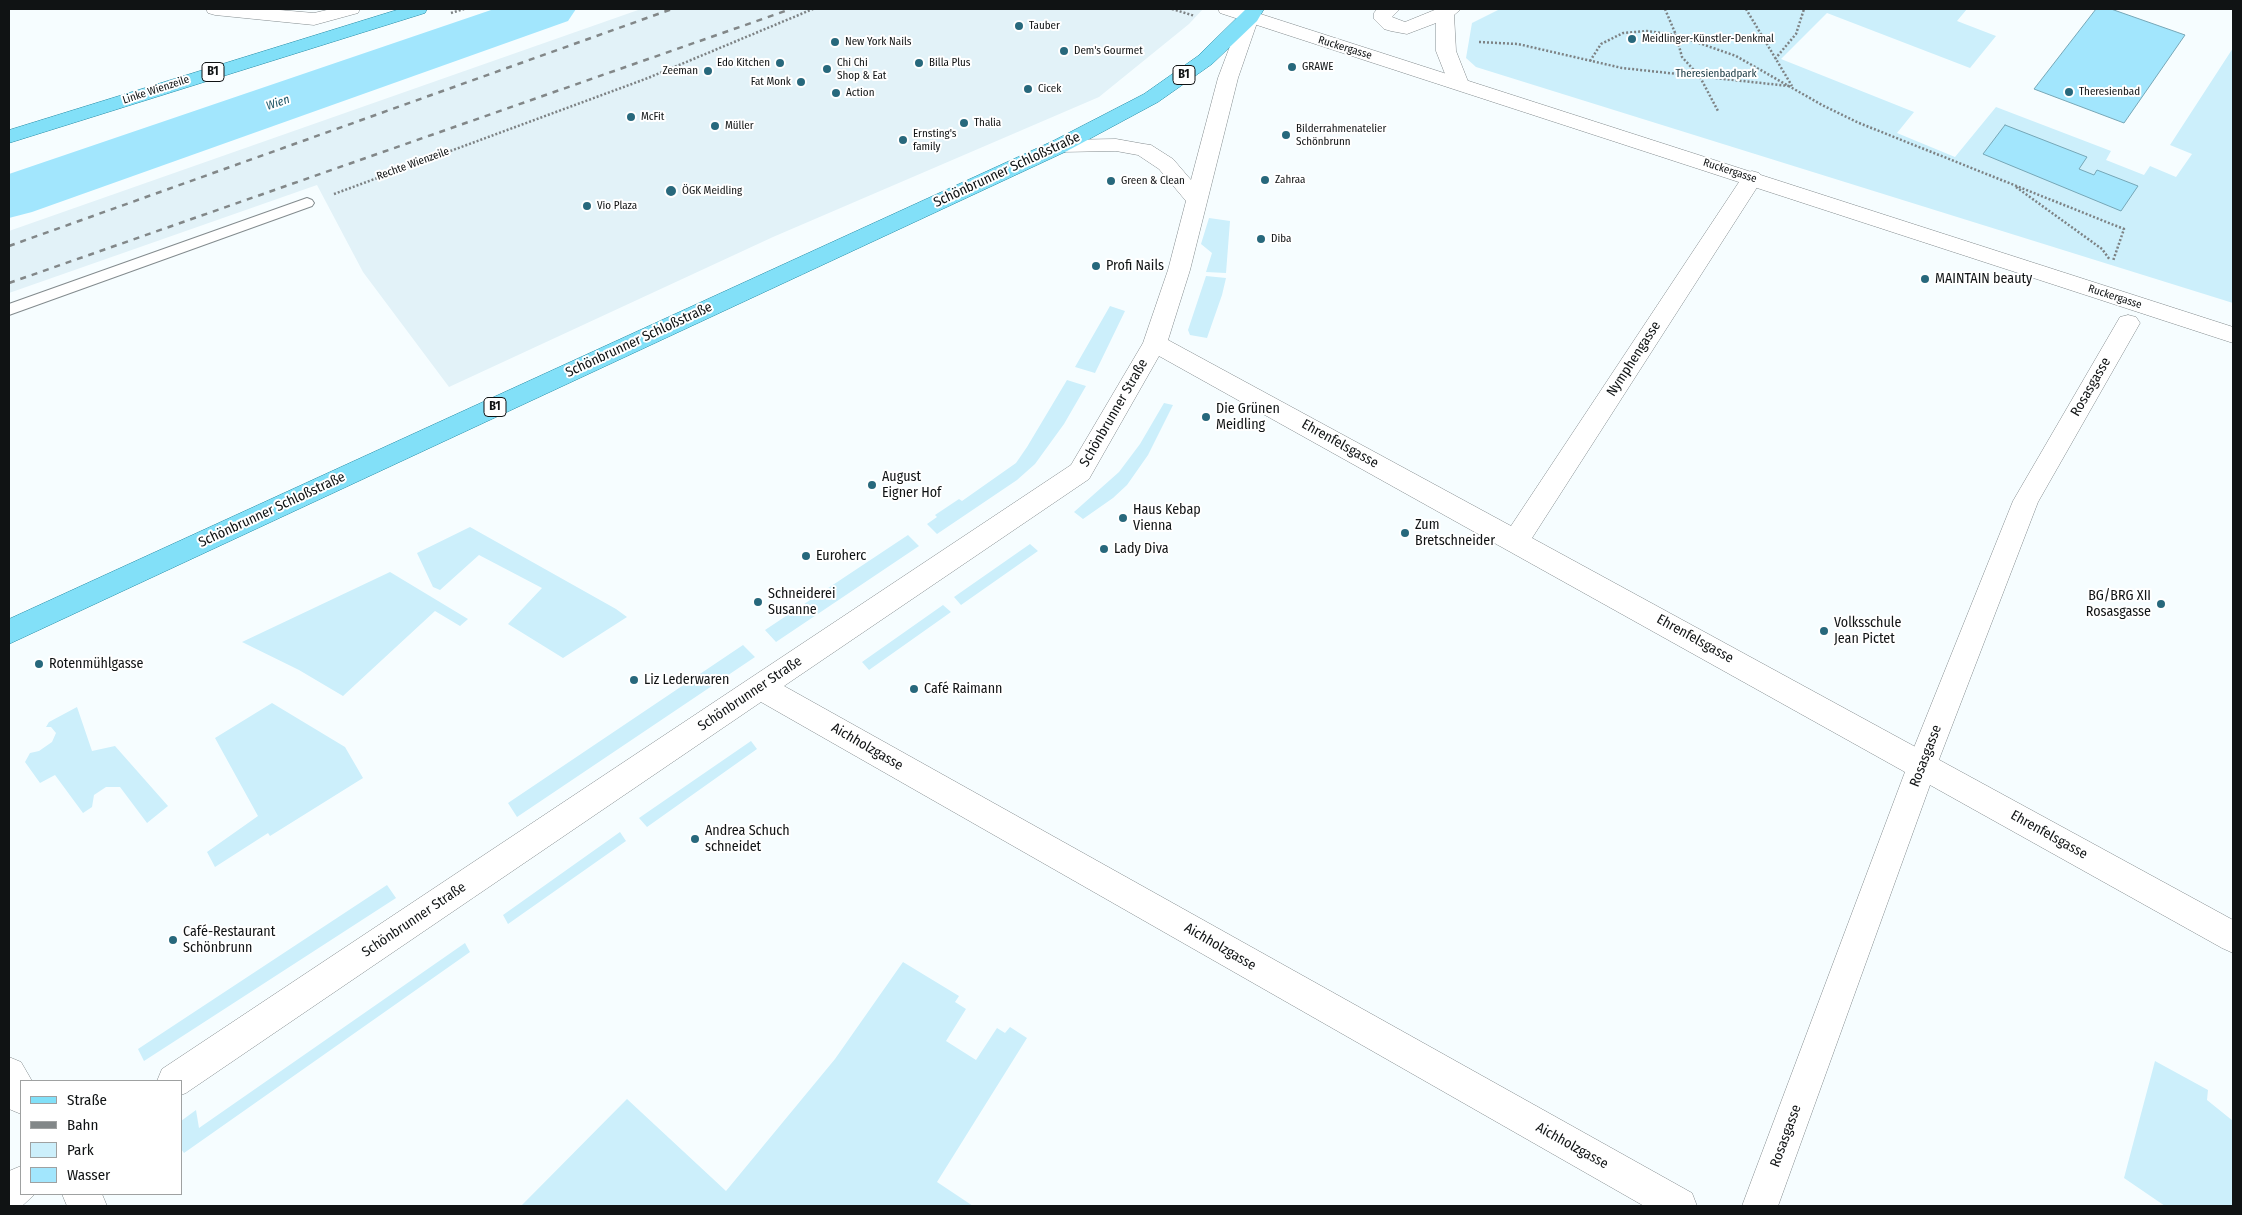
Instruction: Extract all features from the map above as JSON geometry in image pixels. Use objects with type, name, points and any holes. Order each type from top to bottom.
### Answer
[{"type":"main road","name":"Linke Wienzeile","points":[[9,137],[418,9]]},
{"type":"main road","name":"Schönbrunner Schloßstraße","points":[[9,632],[1060,146],[1151,98],[1205,60],[1253,13]]},
{"type":"street","points":[[215,9],[314,19],[351,9]]},
{"type":"street","name":"Ruckergasse","points":[[1227,9],[1253,13],[1459,84],[2233,336]]},
{"type":"street","points":[[1391,9],[1384,13],[1383,20],[1391,26],[1407,28],[1449,10],[1446,51],[1459,84]]},
{"type":"street","name":"Schönbrunner Straße","points":[[175,1080],[1080,472],[1155,342],[1179,270],[1228,78],[1253,13]]},
{"type":"street","points":[[1060,146],[1116,145],[1144,150],[1166,164],[1197,201]]},
{"type":"street","name":"Nymphengasse","points":[[1516,540],[1752,178]]},
{"type":"street","name":"Rosasgasse","points":[[1760,1206],[1922,765],[2026,501],[2128,322]]},
{"type":"street","name":"Ehrenfelsgasse","points":[[1155,342],[2233,937]]},
{"type":"street","name":"Aichholzgasse","points":[[760,687],[1679,1206]]},
{"type":"street","points":[[9,1074],[20,1095]]},
{"type":"street","points":[[9,1193],[20,1185]]},
{"type":"street","points":[[81,1195],[89,1206]]},
{"type":"lane","points":[[9,310],[307,203]]},
{"type":"path","name":"Rechte Wienzeile","points":[[307,203],[648,78],[813,9]]},
{"type":"path","points":[[1665,9],[1676,35],[1682,57],[1700,77],[1718,111]]},
{"type":"path","points":[[1746,9],[1792,87]]},
{"type":"path","points":[[1775,59],[1778,53],[1796,34],[1804,9]]},
{"type":"path","points":[[1590,61],[1601,44],[1624,32],[1647,31],[1676,35],[1736,56],[1822,105],[1860,123],[2124,229],[2112,263],[2102,249],[2043,205],[2009,183]]},
{"type":"path","points":[[1446,51],[1464,44],[1500,41],[1622,68],[1792,87]]},
{"type":"shaded area","name":"Vio Plaza","points":[[641,9],[1203,9],[1189,24],[1099,97],[773,237],[449,387],[363,272],[317,185],[9,293],[9,231]]},
{"type":"green space","name":"Theresienbadpark","points":[[1500,9],[1967,9],[1957,21],[1996,36],[1970,68],[1827,13],[1781,59],[1914,112],[1897,133],[1955,157],[1996,107],[2111,151],[2106,160],[2144,175],[2150,166],[2176,177],[2192,154],[2170,145],[2233,48],[2233,303],[1476,67],[1466,58],[1472,23]]},
{"type":"green space","points":[[1209,218],[1230,221],[1226,273],[1206,272],[1212,253],[1201,244]]},
{"type":"green space","points":[[1206,276],[1226,278],[1207,338],[1190,335],[1188,330]]},
{"type":"green space","points":[[1110,306],[1125,311],[1095,373],[1075,367]]},
{"type":"green space","points":[[1067,380],[1086,386],[1064,424],[1035,464],[1017,480],[937,534],[927,524],[937,517],[935,515],[959,499],[962,501],[1016,463]]},
{"type":"green space","points":[[1164,403],[1173,405],[1148,455],[1127,485],[1113,498],[1083,519],[1074,512],[1119,472],[1140,444]]},
{"type":"green space","points":[[470,527],[627,617],[563,658],[508,624],[542,588],[479,555],[440,590],[433,587],[417,553]]},
{"type":"green space","points":[[908,535],[919,546],[776,642],[765,630]]},
{"type":"green space","points":[[1030,544],[1038,551],[961,605],[954,597]]},
{"type":"green space","points":[[390,572],[468,619],[460,626],[435,611],[343,696],[299,670],[242,642]]},
{"type":"green space","points":[[943,605],[951,612],[869,670],[862,662]]},
{"type":"green space","points":[[743,645],[755,657],[517,817],[508,803]]},
{"type":"green space","points":[[272,703],[345,747],[363,778],[270,836],[268,833],[215,867],[207,852],[258,816],[215,738]]},
{"type":"green space","points":[[77,707],[92,751],[115,746],[168,806],[147,823],[120,787],[106,787],[94,795],[92,807],[83,813],[55,775],[40,783],[25,762],[30,753],[39,751],[52,742],[56,733],[51,727],[46,727],[49,722]]},
{"type":"green space","points":[[751,741],[757,749],[647,827],[639,818]]},
{"type":"green space","points":[[620,832],[626,841],[508,924],[503,915]]},
{"type":"green space","points":[[387,885],[396,898],[144,1061],[138,1049]]},
{"type":"green space","points":[[465,943],[470,952],[184,1153],[182,1150],[182,1120],[196,1110],[199,1128]]},
{"type":"green space","points":[[903,962],[959,996],[955,1002],[966,1009],[946,1041],[976,1060],[997,1028],[1005,1033],[1010,1027],[1027,1038],[937,1182],[973,1206],[521,1206],[627,1099],[726,1191],[835,1059]]},
{"type":"green space","points":[[2155,1061],[2208,1090],[2207,1100],[2233,1121],[2233,1206],[2165,1206],[2124,1178]]},
{"type":"water","points":[[2096,9],[2111,9],[2185,35],[2124,123],[2034,89]]},
{"type":"water","points":[[2005,125],[2087,157],[2079,169],[2094,175],[2097,170],[2138,186],[2121,211],[1983,154]]},
{"type":"waterway","name":"Wien","points":[[9,197],[548,9]]},
{"type":"railway","points":[[9,246],[672,9]]},
{"type":"railway","points":[[9,283],[791,9]]},
{"type":"place","name":"Tauber","points":[[1019,26]]},
{"type":"place","name":"Meidlinger-Künstler-Denkmal","points":[[1632,39]]},
{"type":"place","name":"New York Nails","points":[[835,42]]},
{"type":"place","name":"Dem's Gourmet","points":[[1064,51]]},
{"type":"place","name":"Edo Kitchen","points":[[780,63]]},
{"type":"place","name":"Billa Plus","points":[[919,63]]},
{"type":"place","name":"GRAWE","points":[[1292,67]]},
{"type":"place","name":"Chi Chi Shop & Eat","points":[[827,69]]},
{"type":"place","name":"Zeeman","points":[[708,71]]},
{"type":"place","name":"Fat Monk","points":[[801,82]]},
{"type":"place","name":"Cicek","points":[[1028,89]]},
{"type":"place","name":"Theresienbad","points":[[2069,92]]},
{"type":"place","name":"Action","points":[[836,93]]},
{"type":"place","name":"McFit","points":[[631,117]]},
{"type":"place","name":"Thalia","points":[[964,123]]},
{"type":"place","name":"Müller","points":[[715,126]]},
{"type":"place","name":"Bilderrahmenatelier Schönbrunn","points":[[1286,135]]},
{"type":"place","name":"Ernsting's family","points":[[903,140]]},
{"type":"place","name":"Zahraa","points":[[1265,180]]},
{"type":"place","name":"Green & Clean","points":[[1111,181]]},
{"type":"place","name":"ÖGK Meidling","points":[[671,191]]},
{"type":"place","name":"Vio Plaza","points":[[587,206]]},
{"type":"place","name":"Diba","points":[[1261,239]]},
{"type":"place","name":"Profi Nails","points":[[1096,266]]},
{"type":"place","name":"MAINTAIN beauty","points":[[1925,279]]},
{"type":"place","name":"Die Grünen Meidling","points":[[1206,417]]},
{"type":"place","name":"August Eigner Hof","points":[[872,485]]},
{"type":"place","name":"Haus Kebap Vienna","points":[[1123,518]]},
{"type":"place","name":"Zum Bretschneider","points":[[1405,533]]},
{"type":"place","name":"Lady Diva","points":[[1104,549]]},
{"type":"place","name":"Euroherc","points":[[806,556]]},
{"type":"place","name":"Schneiderei Susanne","points":[[758,602]]},
{"type":"place","name":"BG/BRG XII Rosasgasse","points":[[2161,604]]},
{"type":"place","name":"Volksschule Jean Pictet","points":[[1824,631]]},
{"type":"place","name":"Rotenmühlgasse","points":[[39,664]]},
{"type":"place","name":"Liz Lederwaren","points":[[634,680]]},
{"type":"place","name":"Café Raimann","points":[[914,689]]},
{"type":"place","name":"Andrea Schuch schneidet","points":[[695,839]]},
{"type":"place","name":"Café-Restaurant Schönbrunn","points":[[173,940]]}]
